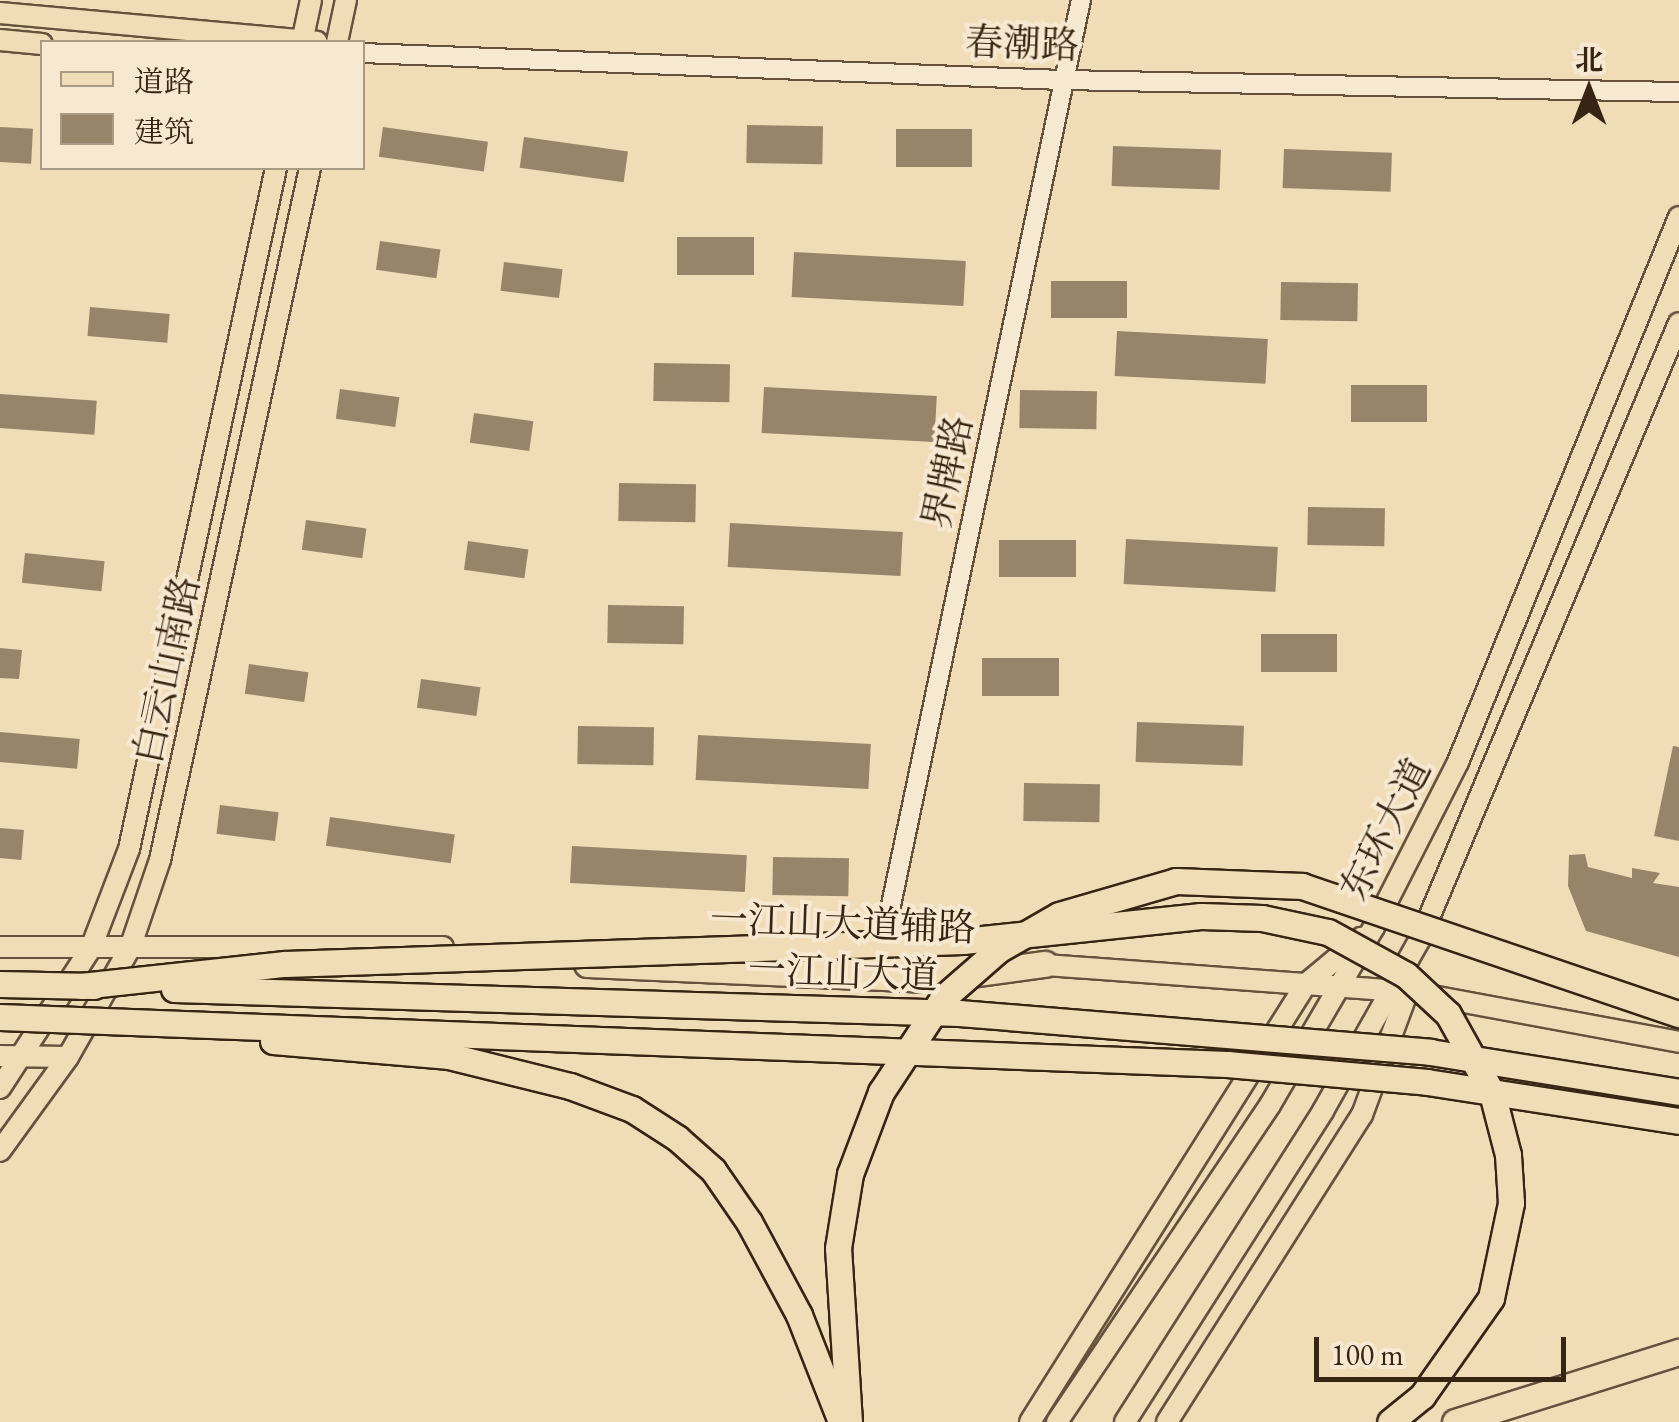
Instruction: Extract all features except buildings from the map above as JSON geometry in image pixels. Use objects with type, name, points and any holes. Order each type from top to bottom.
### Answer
[{"type":"highway","points":[[845,1422],[838,1248],[850,1174],[881,1092],[943,998],[998,950],[1060,915],[1176,881],[1302,886],[1679,1014]]},
{"type":"highway","points":[[486,960],[610,948],[964,942],[1201,916],[1289,921],[1378,956],[1429,994],[1472,1050],[1502,1121],[1511,1181],[1504,1258],[1485,1310],[1422,1396],[1390,1422]]},
{"type":"highway","points":[[81,986],[285,964],[486,960],[935,979],[1045,964]]},
{"type":"highway","name":"一江山大道","points":[[0,984],[998,1016],[1430,1052],[1679,1092]]},
{"type":"highway","points":[[7,1018],[449,1056],[632,1110],[713,1170],[749,1222],[799,1315],[845,1422]]},
{"type":"highway","name":"一江山大道","points":[[7,1018],[1227,1064],[1427,1082],[1679,1121]]},
{"type":"highway","points":[[1455,1422],[1679,1352]]},
{"type":"main road","points":[[0,13],[308,40],[311,0]]},
{"type":"main road","points":[[338,40],[346,0]]},
{"type":"main road","points":[[0,40],[40,44]]},
{"type":"main road","name":"白云山南路","points":[[0,1088],[91,948],[128,849],[276,170]]},
{"type":"main road","name":"白云山南路","points":[[0,1151],[68,1057],[130,948],[160,860],[310,170]]},
{"type":"main road","name":"东环大道","points":[[1057,1422],[1341,986],[1374,928],[1458,762],[1679,216]]},
{"type":"main road","name":"东环大道","points":[[1124,1422],[1401,991],[1679,323]]},
{"type":"main road","points":[[1030,1422],[1306,984],[1374,928]]},
{"type":"main road","name":"一江山大道辅路","points":[[0,947],[466,947],[1045,964],[1401,991],[1679,1042]]},
{"type":"main road","points":[[1168,1422],[1362,1115],[1401,991]]},
{"type":"main road","points":[[0,1056],[68,1057]]},
{"type":"street","name":"界牌路","points":[[880,958],[1081,0]]},
{"type":"street","name":"春潮路","points":[[365,53],[1063,80],[1679,92]]}]
